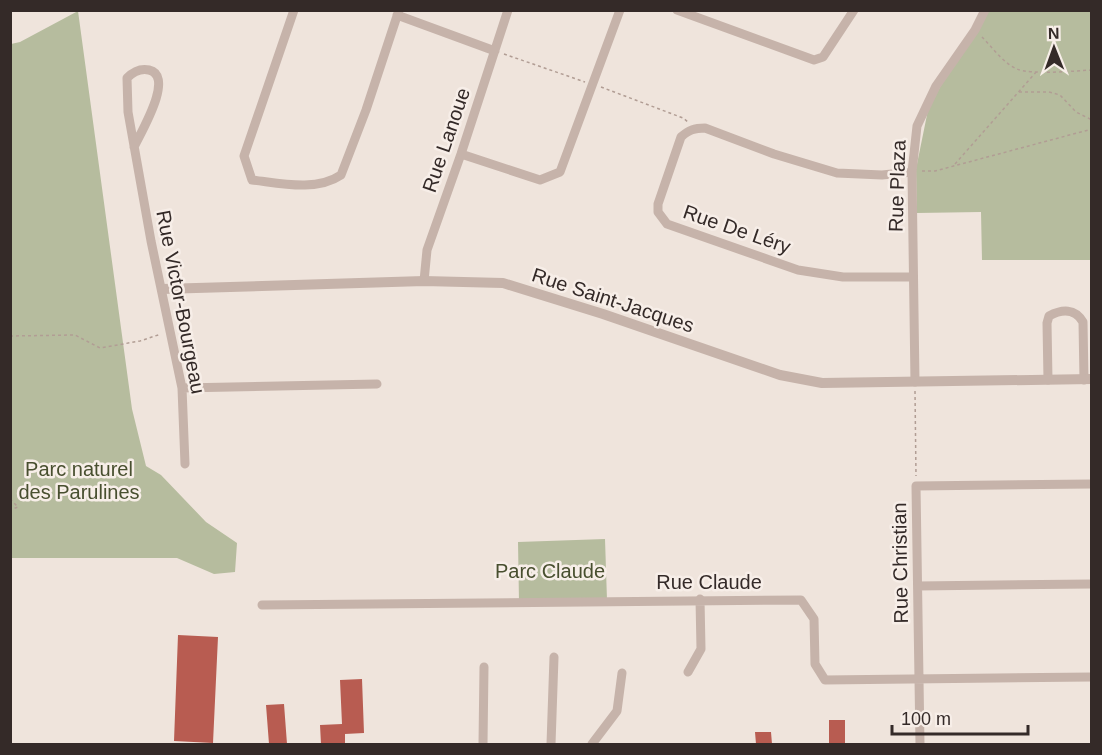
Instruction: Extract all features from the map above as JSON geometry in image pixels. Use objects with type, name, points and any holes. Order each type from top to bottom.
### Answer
[{"type":"street","points":[[294,10],[244,156],[252,180],[299,185],[324,183],[340,175],[366,110],[398,13],[495,51]]},
{"type":"street","name":"Rue Lanoue","points":[[424,281],[427,250],[508,10]]},
{"type":"street","points":[[461,154],[540,180],[560,172],[620,10]]},
{"type":"street","points":[[677,10],[814,60],[823,57],[854,10]]},
{"type":"street","name":"Rue Plaza","points":[[915,382],[912,172],[917,126],[936,86],[975,30],[985,10]]},
{"type":"street","name":"Rue Victor-Bourgeau","points":[[134,147],[160,91],[156,74],[151,70],[142,69],[133,72],[127,78],[128,112],[134,147],[182,388],[185,464]]},
{"type":"street","name":"Rue De Léry","points":[[912,172],[882,175],[837,173],[774,154],[705,128],[696,128],[688,130],[681,137],[658,204],[658,212],[667,224],[798,270],[843,277],[913,277]]},
{"type":"street","name":"Rue Saint-Jacques","points":[[162,289],[424,281],[503,283],[603,314],[780,375],[822,383],[1088,380],[1083,322],[1079,316],[1068,310],[1049,316],[1047,323],[1048,380]]},
{"type":"street","points":[[182,388],[377,384]]},
{"type":"street","points":[[916,486],[1092,484]]},
{"type":"street","name":"Rue Christian","points":[[916,486],[920,744]]},
{"type":"street","points":[[918,586],[1092,584]]},
{"type":"street","points":[[688,672],[701,648],[700,599]]},
{"type":"street","name":"Rue Claude","points":[[262,604],[801,600],[814,619],[815,664],[825,680],[1092,677]]},
{"type":"street","points":[[551,744],[554,657]]},
{"type":"street","points":[[483,744],[484,667]]},
{"type":"street","points":[[592,744],[616,711],[622,673]]},
{"type":"path","points":[[975,30],[1008,63],[1018,69],[1092,70]]},
{"type":"path","points":[[954,164],[1037,71]]},
{"type":"path","points":[[1018,92],[1049,92],[1060,95],[1076,112],[1092,120]]},
{"type":"path","points":[[912,172],[935,171],[954,164],[1092,129]]},
{"type":"path","points":[[10,336],[75,335],[100,348],[140,341],[171,330]]},
{"type":"path","name":"Rue Christian","points":[[915,382],[916,486]]},
{"type":"path","points":[[10,499],[18,507],[10,510]]},
{"type":"green space","name":"Parc naturel des Parulines","points":[[78,11],[132,409],[146,466],[161,475],[206,522],[237,543],[235,572],[214,574],[177,558],[11,558],[11,44],[20,42]]},
{"type":"green space","points":[[987,11],[1091,11],[1091,260],[982,260],[981,212],[917,213],[916,169],[929,105]]},
{"type":"green space","name":"Parc Claude","points":[[605,539],[607,600],[519,602],[518,542]]},
{"type":"building","points":[[178,635],[218,637],[213,743],[174,741]]},
{"type":"building","points":[[362,679],[364,733],[345,734],[345,744],[321,744],[320,725],[342,724],[340,680]]},
{"type":"building","points":[[284,704],[287,744],[269,744],[266,705]]},
{"type":"building","points":[[829,720],[845,720],[845,744],[829,744]]},
{"type":"building","points":[[755,732],[771,732],[772,744],[756,744]]}]
